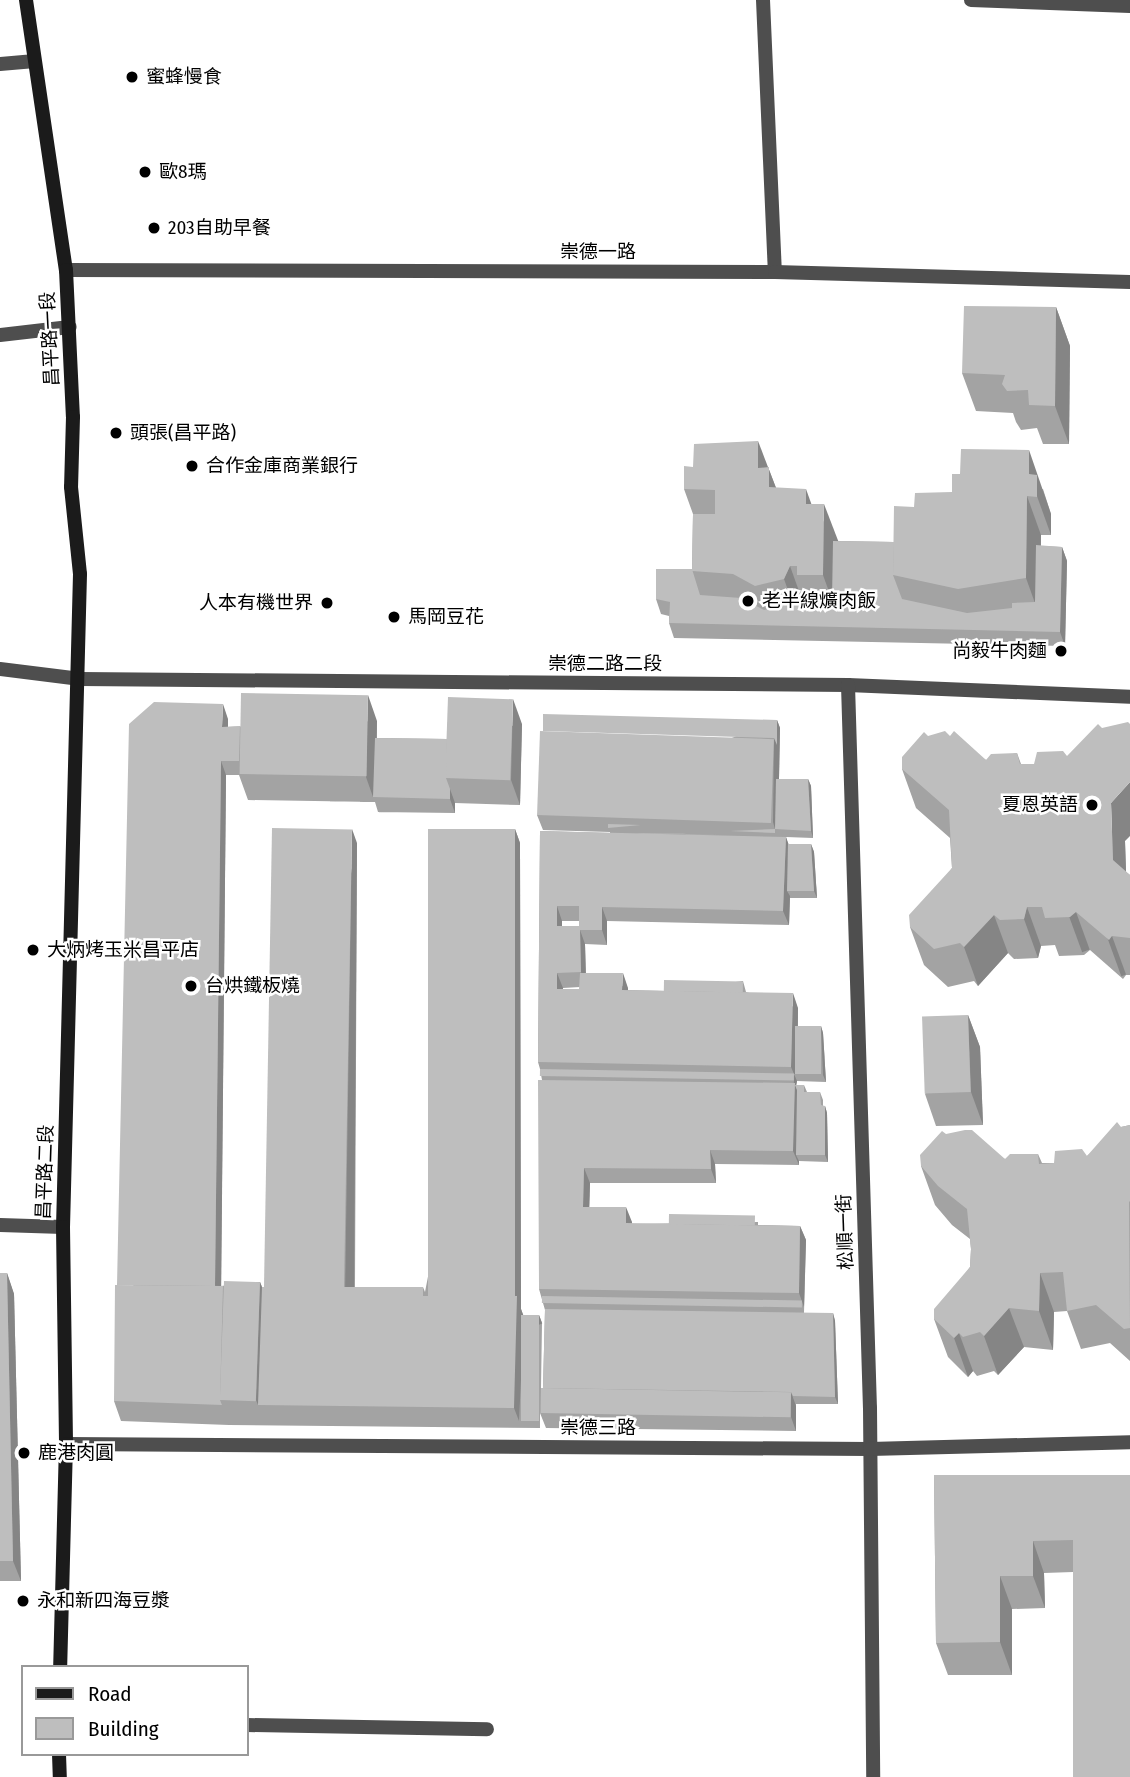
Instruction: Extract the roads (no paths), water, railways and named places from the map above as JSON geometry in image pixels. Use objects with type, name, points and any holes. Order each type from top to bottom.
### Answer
[{"type":"street","name":"昌平路一段","points":[[26,0],[32,61],[66,270],[80,679]]},
{"type":"street","points":[[763,0],[775,272]]},
{"type":"street","points":[[971,0],[1130,6]]},
{"type":"street","points":[[0,64],[32,61]]},
{"type":"street","name":"崇德一路","points":[[66,270],[775,272],[1130,282]]},
{"type":"street","points":[[0,335],[69,327]]},
{"type":"street","name":"崇德二路二段","points":[[0,669],[80,679],[848,685],[1130,697]]},
{"type":"street","name":"昌平路二段","points":[[60,1665],[66,1444],[63,1227],[80,679]]},
{"type":"street","name":"松順一街","points":[[848,685],[870,1449],[873,1777]]},
{"type":"street","points":[[0,1225],[63,1227]]},
{"type":"street","name":"崇德三路","points":[[66,1444],[870,1449],[1130,1442]]},
{"type":"street","points":[[248,1725],[487,1729]]},
{"type":"street","points":[[59,1756],[60,1777]]},
{"type":"place","name":"蜜蜂慢食","points":[[132,77]]},
{"type":"place","name":"歐8瑪","points":[[145,172]]},
{"type":"place","name":"203自助早餐","points":[[154,228]]},
{"type":"place","name":"頭張(昌平路)","points":[[116,433]]},
{"type":"place","name":"合作金庫商業銀行","points":[[192,466]]},
{"type":"place","name":"老半線爌肉飯","points":[[748,601]]},
{"type":"place","name":"人本有機世界","points":[[327,603]]},
{"type":"place","name":"馬岡豆花","points":[[394,617]]},
{"type":"place","name":"尚毅牛肉麵","points":[[1061,651]]},
{"type":"place","name":"夏恩英語","points":[[1092,805]]},
{"type":"place","name":"大炳烤玉米昌平店","points":[[33,950]]},
{"type":"place","name":"台烘鐵板燒","points":[[191,986]]},
{"type":"place","name":"鹿港肉圓","points":[[24,1453]]},
{"type":"place","name":"永和新四海豆漿","points":[[23,1601]]}]
